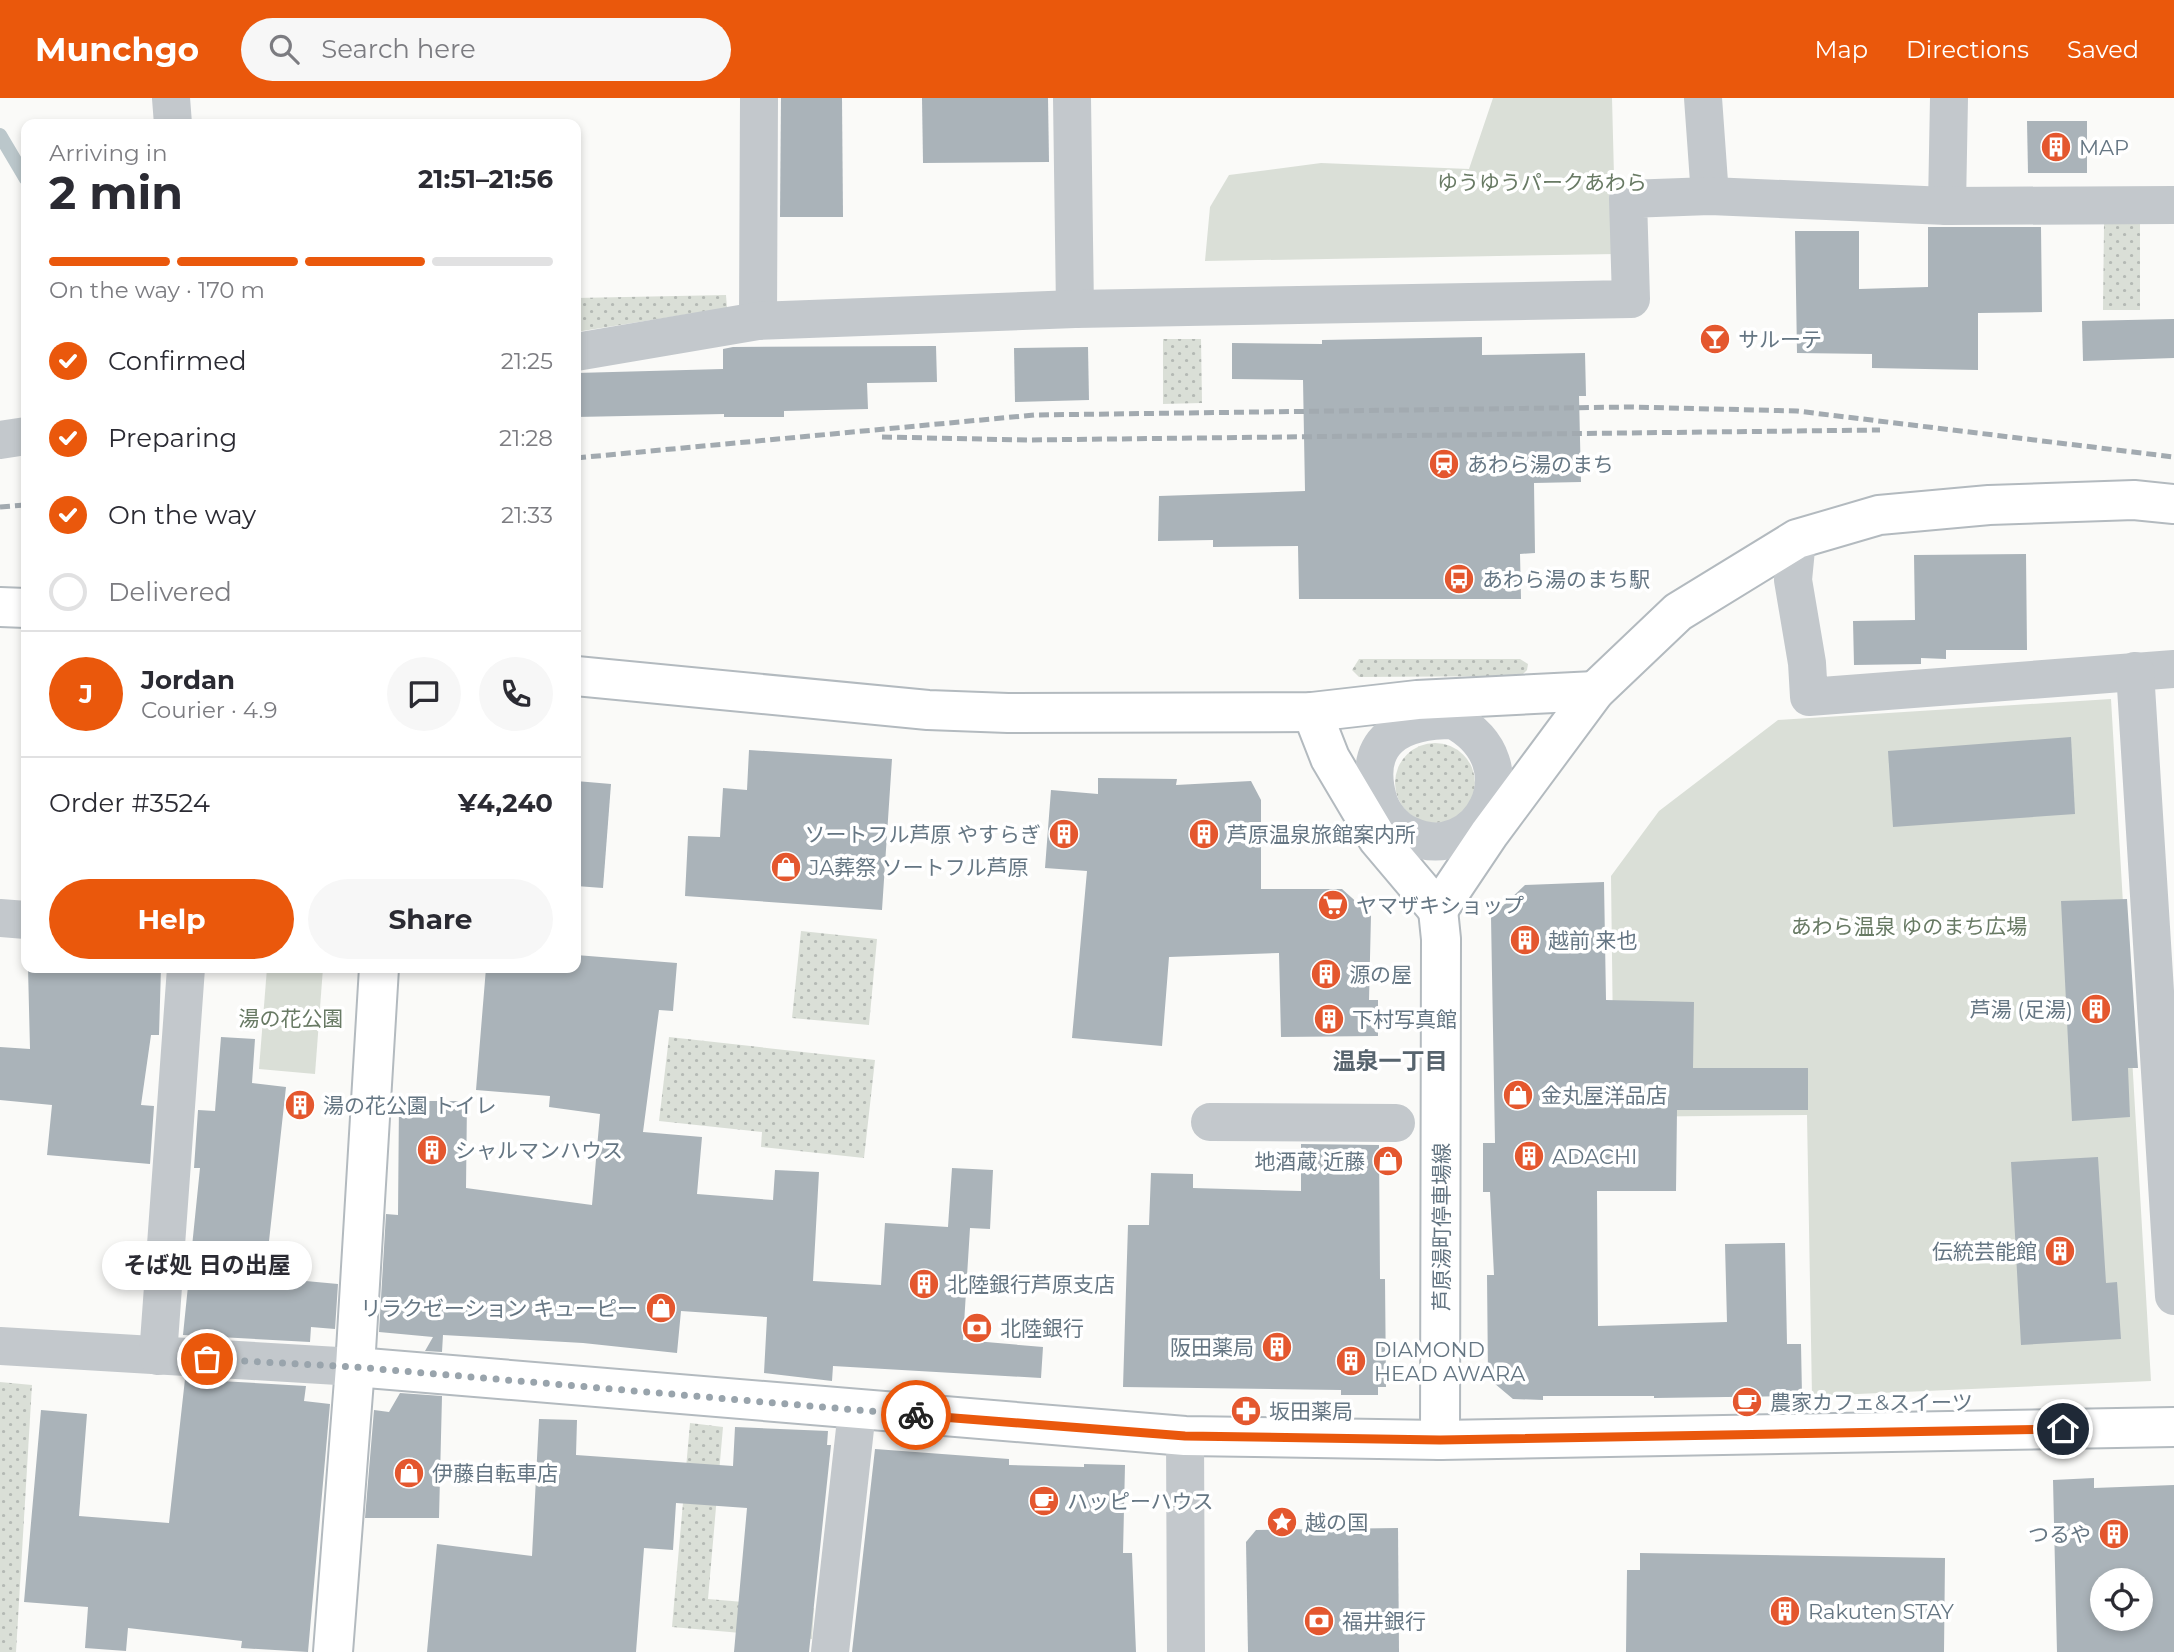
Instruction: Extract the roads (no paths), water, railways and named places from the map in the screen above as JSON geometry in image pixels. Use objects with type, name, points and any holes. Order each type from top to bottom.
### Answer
[{"type":"street","points":[[171,98],[173,119]]},
{"type":"street","points":[[758,321],[759,98]]},
{"type":"street","points":[[1072,98],[1076,309]]},
{"type":"street","points":[[1703,98],[1710,196]]},
{"type":"street","points":[[1947,205],[1949,98]]},
{"type":"street","points":[[581,351],[758,321],[1076,309],[1631,299],[1628,199],[1710,196],[1947,205],[2174,205]]},
{"type":"street","points":[[0,440],[21,437]]},
{"type":"street","points":[[1312,712],[1330,758],[1375,814],[1438,910],[1495,813],[1595,691],[1678,612],[1797,539],[1879,515],[1975,506],[2134,500],[2174,505]]},
{"type":"street","points":[[1797,539],[1793,580],[1807,663],[1809,697],[2174,668]]},
{"type":"street","points":[[0,607],[21,608]]},
{"type":"street","points":[[2135,671],[2174,1296]]},
{"type":"street","points":[[581,676],[928,710],[1008,713],[1430,712],[1595,691]]},
{"type":"street","points":[[1430,712],[1475,735],[1489,753],[1495,771],[1495,813]]},
{"type":"street","points":[[1375,814],[1375,763],[1382,746],[1430,712]]},
{"type":"street","points":[[1375,814],[1399,831],[1433,841],[1459,836],[1495,813]]},
{"type":"street","name":"芦原湯町停車場線","points":[[1438,910],[1441,953],[1440,1440]]},
{"type":"street","points":[[0,918],[21,920]]},
{"type":"street","points":[[158,1356],[186,973]]},
{"type":"street","points":[[333,1652],[355,1367],[379,973]]},
{"type":"street","points":[[1210,1122],[1396,1123]]},
{"type":"street","points":[[0,1346],[355,1367],[857,1411],[1185,1436],[1440,1440],[2174,1427]]},
{"type":"street","points":[[830,1652],[857,1411]]},
{"type":"street","points":[[1185,1436],[1185,1652]]},
{"type":"waterway","points":[[0,135],[21,171]]},
{"type":"railway","points":[[581,458],[1034,415],[1630,407],[1797,411],[2174,457]]},
{"type":"railway","points":[[882,437],[1027,440],[1880,430]]},
{"type":"railway","points":[[0,507],[21,505]]},
{"type":"place","name":"MAP","points":[[2056,147]]},
{"type":"place","name":"サルーテ","points":[[1715,339]]},
{"type":"place","name":"あわら湯のまち","points":[[1444,464]]},
{"type":"place","name":"あわら湯のまち駅","points":[[1459,579]]},
{"type":"place","name":"ソートフル芦原 やすらぎ","points":[[1064,834]]},
{"type":"place","name":"芦原温泉旅館案内所","points":[[1204,834]]},
{"type":"place","name":"JA葬祭 ソートフル芦原","points":[[786,867]]},
{"type":"place","name":"ヤマザキショップ","points":[[1333,905]]},
{"type":"place","name":"越前 来也","points":[[1525,940]]},
{"type":"place","name":"源の屋","points":[[1326,974]]},
{"type":"place","name":"芦湯 (足湯)","points":[[2096,1009]]},
{"type":"place","name":"下村写真館","points":[[1329,1019]]},
{"type":"place","name":"金丸屋洋品店","points":[[1518,1095]]},
{"type":"place","name":"湯の花公園 トイレ","points":[[300,1105]]},
{"type":"place","name":"シャルマンハウス","points":[[432,1150]]},
{"type":"place","name":"ADACHI","points":[[1529,1156]]},
{"type":"place","name":"地酒蔵 近藤","points":[[1388,1161]]},
{"type":"place","name":"伝統芸能館","points":[[2060,1251]]},
{"type":"place","name":"北陸銀行芦原支店","points":[[924,1284]]},
{"type":"place","name":"リラクゼーション キューピー","points":[[661,1308]]},
{"type":"place","name":"北陸銀行","points":[[977,1328]]},
{"type":"place","name":"阪田薬局","points":[[1277,1347]]},
{"type":"place","name":"そば処 日の出屋","points":[[207,1359]]},
{"type":"place","name":"DIAMOND HEAD AWARA","points":[[1351,1361]]},
{"type":"place","name":"農家カフェ&スイーツ","points":[[1747,1402]]},
{"type":"place","name":"坂田薬局","points":[[1246,1411]]},
{"type":"place","name":"伊藤自転車店","points":[[409,1473]]},
{"type":"place","name":"ハッピーハウス","points":[[1044,1501]]},
{"type":"place","name":"越の国","points":[[1282,1522]]},
{"type":"place","name":"つるや","points":[[2114,1534]]},
{"type":"place","name":"Rakuten STAY","points":[[1785,1611]]},
{"type":"place","name":"福井銀行","points":[[1319,1621]]},
{"type":"district","name":"温泉一丁目","points":[[1390,1061]]},
{"type":"park label","name":"ゆうゆうパークあわら","points":[[1542,182]]},
{"type":"park label","name":"あわら温泉 ゆのまち広場","points":[[1909,926]]},
{"type":"park label","name":"湯の花公園","points":[[291,1018]]}]
